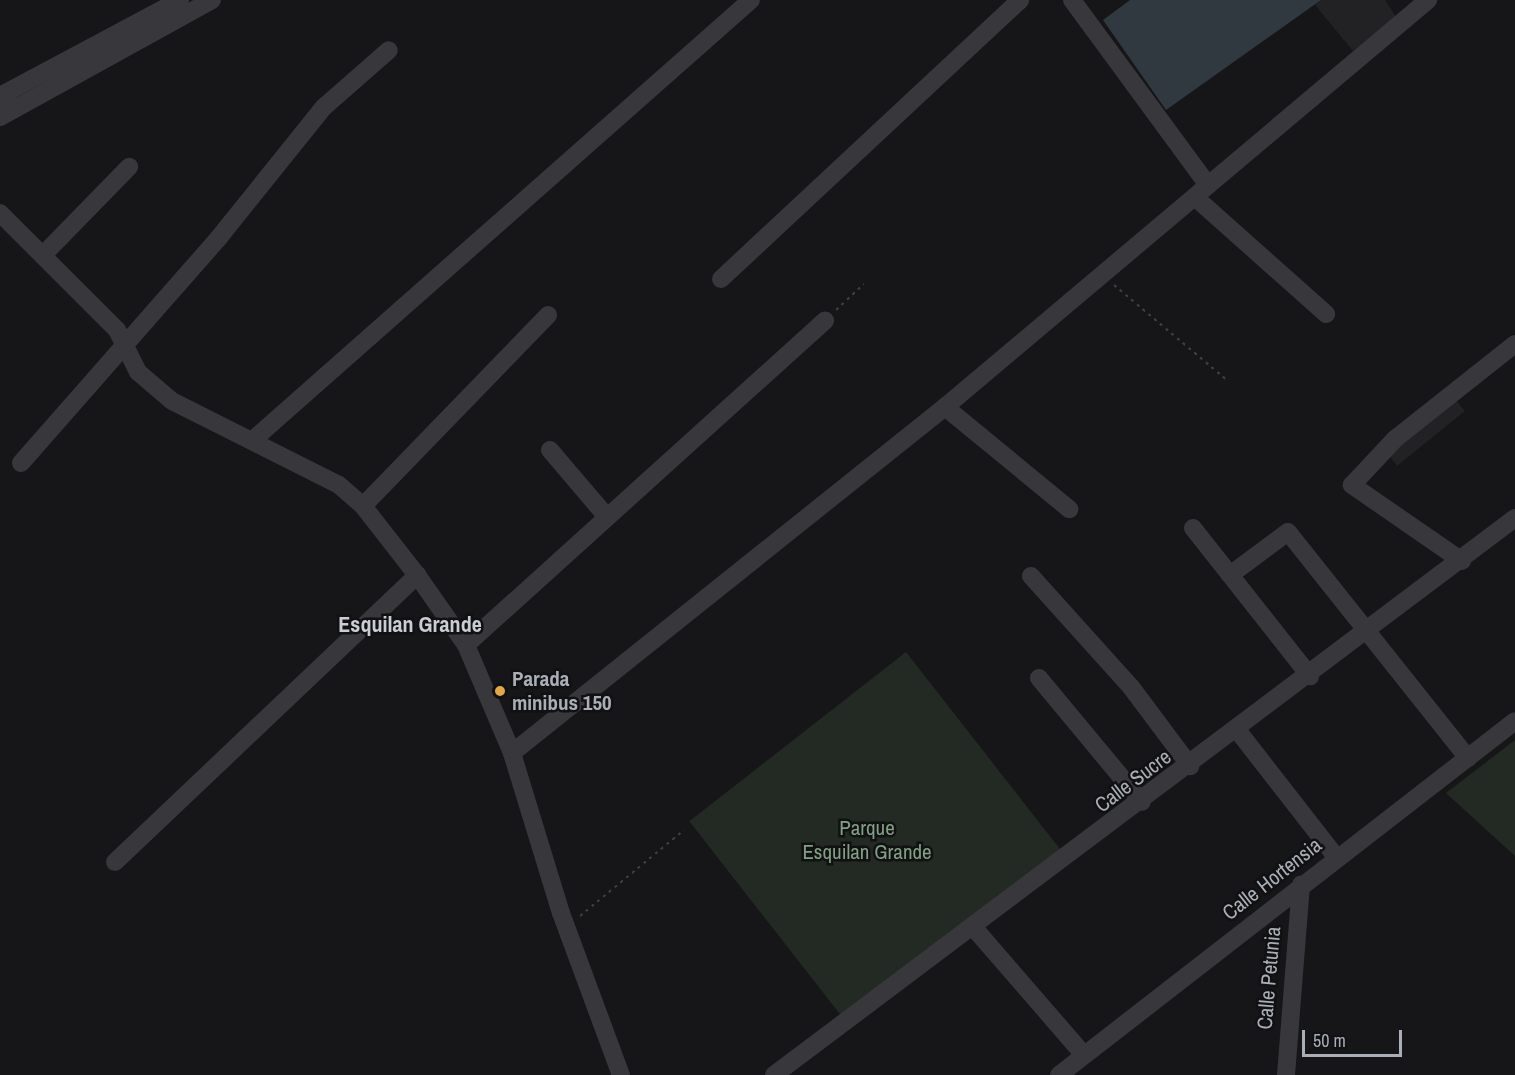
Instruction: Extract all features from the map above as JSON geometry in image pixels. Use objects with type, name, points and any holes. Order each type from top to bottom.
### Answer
[{"type":"street","points":[[0,96],[180,0]]},
{"type":"street","points":[[0,117],[212,0]]},
{"type":"street","points":[[254,439],[751,0]]},
{"type":"street","points":[[722,279],[1020,0]]},
{"type":"street","points":[[1072,0],[1202,192],[1326,314]]},
{"type":"street","points":[[512,753],[945,407],[1428,0]]},
{"type":"street","points":[[21,463],[218,240],[324,107],[389,50]]},
{"type":"street","points":[[44,254],[129,167]]},
{"type":"street","points":[[0,213],[44,254],[117,330],[138,372],[172,401],[254,439],[339,484],[363,506],[417,574],[466,645],[512,753],[566,927],[621,1075]]},
{"type":"street","points":[[363,506],[548,315]]},
{"type":"street","points":[[466,645],[825,321]]},
{"type":"street","points":[[1462,561],[1352,485],[1395,439],[1515,344]]},
{"type":"street","points":[[945,407],[1069,509]]},
{"type":"street","points":[[549,450],[607,517]]},
{"type":"street","name":"Calle Sucre","points":[[774,1075],[1238,731],[1515,518]]},
{"type":"street","points":[[1193,528],[1310,676]]},
{"type":"street","points":[[1230,575],[1288,532],[1468,758]]},
{"type":"street","points":[[116,862],[417,574]]},
{"type":"street","points":[[1031,576],[1131,687],[1190,766]]},
{"type":"street","points":[[1039,678],[1142,802]]},
{"type":"street","name":"Calle Hortensia","points":[[1059,1075],[1515,721]]},
{"type":"street","points":[[1238,731],[1337,858]]},
{"type":"street","name":"Calle Petunia","points":[[1286,1075],[1301,885]]},
{"type":"street","points":[[974,928],[1084,1055]]},
{"type":"path","points":[[1102,276],[1229,382]]},
{"type":"path","points":[[825,321],[864,284]]},
{"type":"path","points":[[566,927],[684,830]]},
{"type":"shaded area","points":[[1130,0],[1321,0],[1166,110],[1103,20]]},
{"type":"shaded area","points":[[1321,0],[1385,0],[1396,17],[1353,51],[1315,5]]},
{"type":"shaded area","points":[[1456,400],[1465,411],[1397,466],[1388,455]]},
{"type":"green space","name":"Parque Esquilan Grande","points":[[906,652],[1061,851],[844,1020],[689,821]]},
{"type":"green space","points":[[1515,740],[1515,856],[1446,793]]},
{"type":"waterway","points":[[0,106],[13,99]]},
{"type":"place","name":"Parada minibus 150","points":[[500,691]]},
{"type":"district","name":"Esquilan Grande","points":[[410,625]]}]
